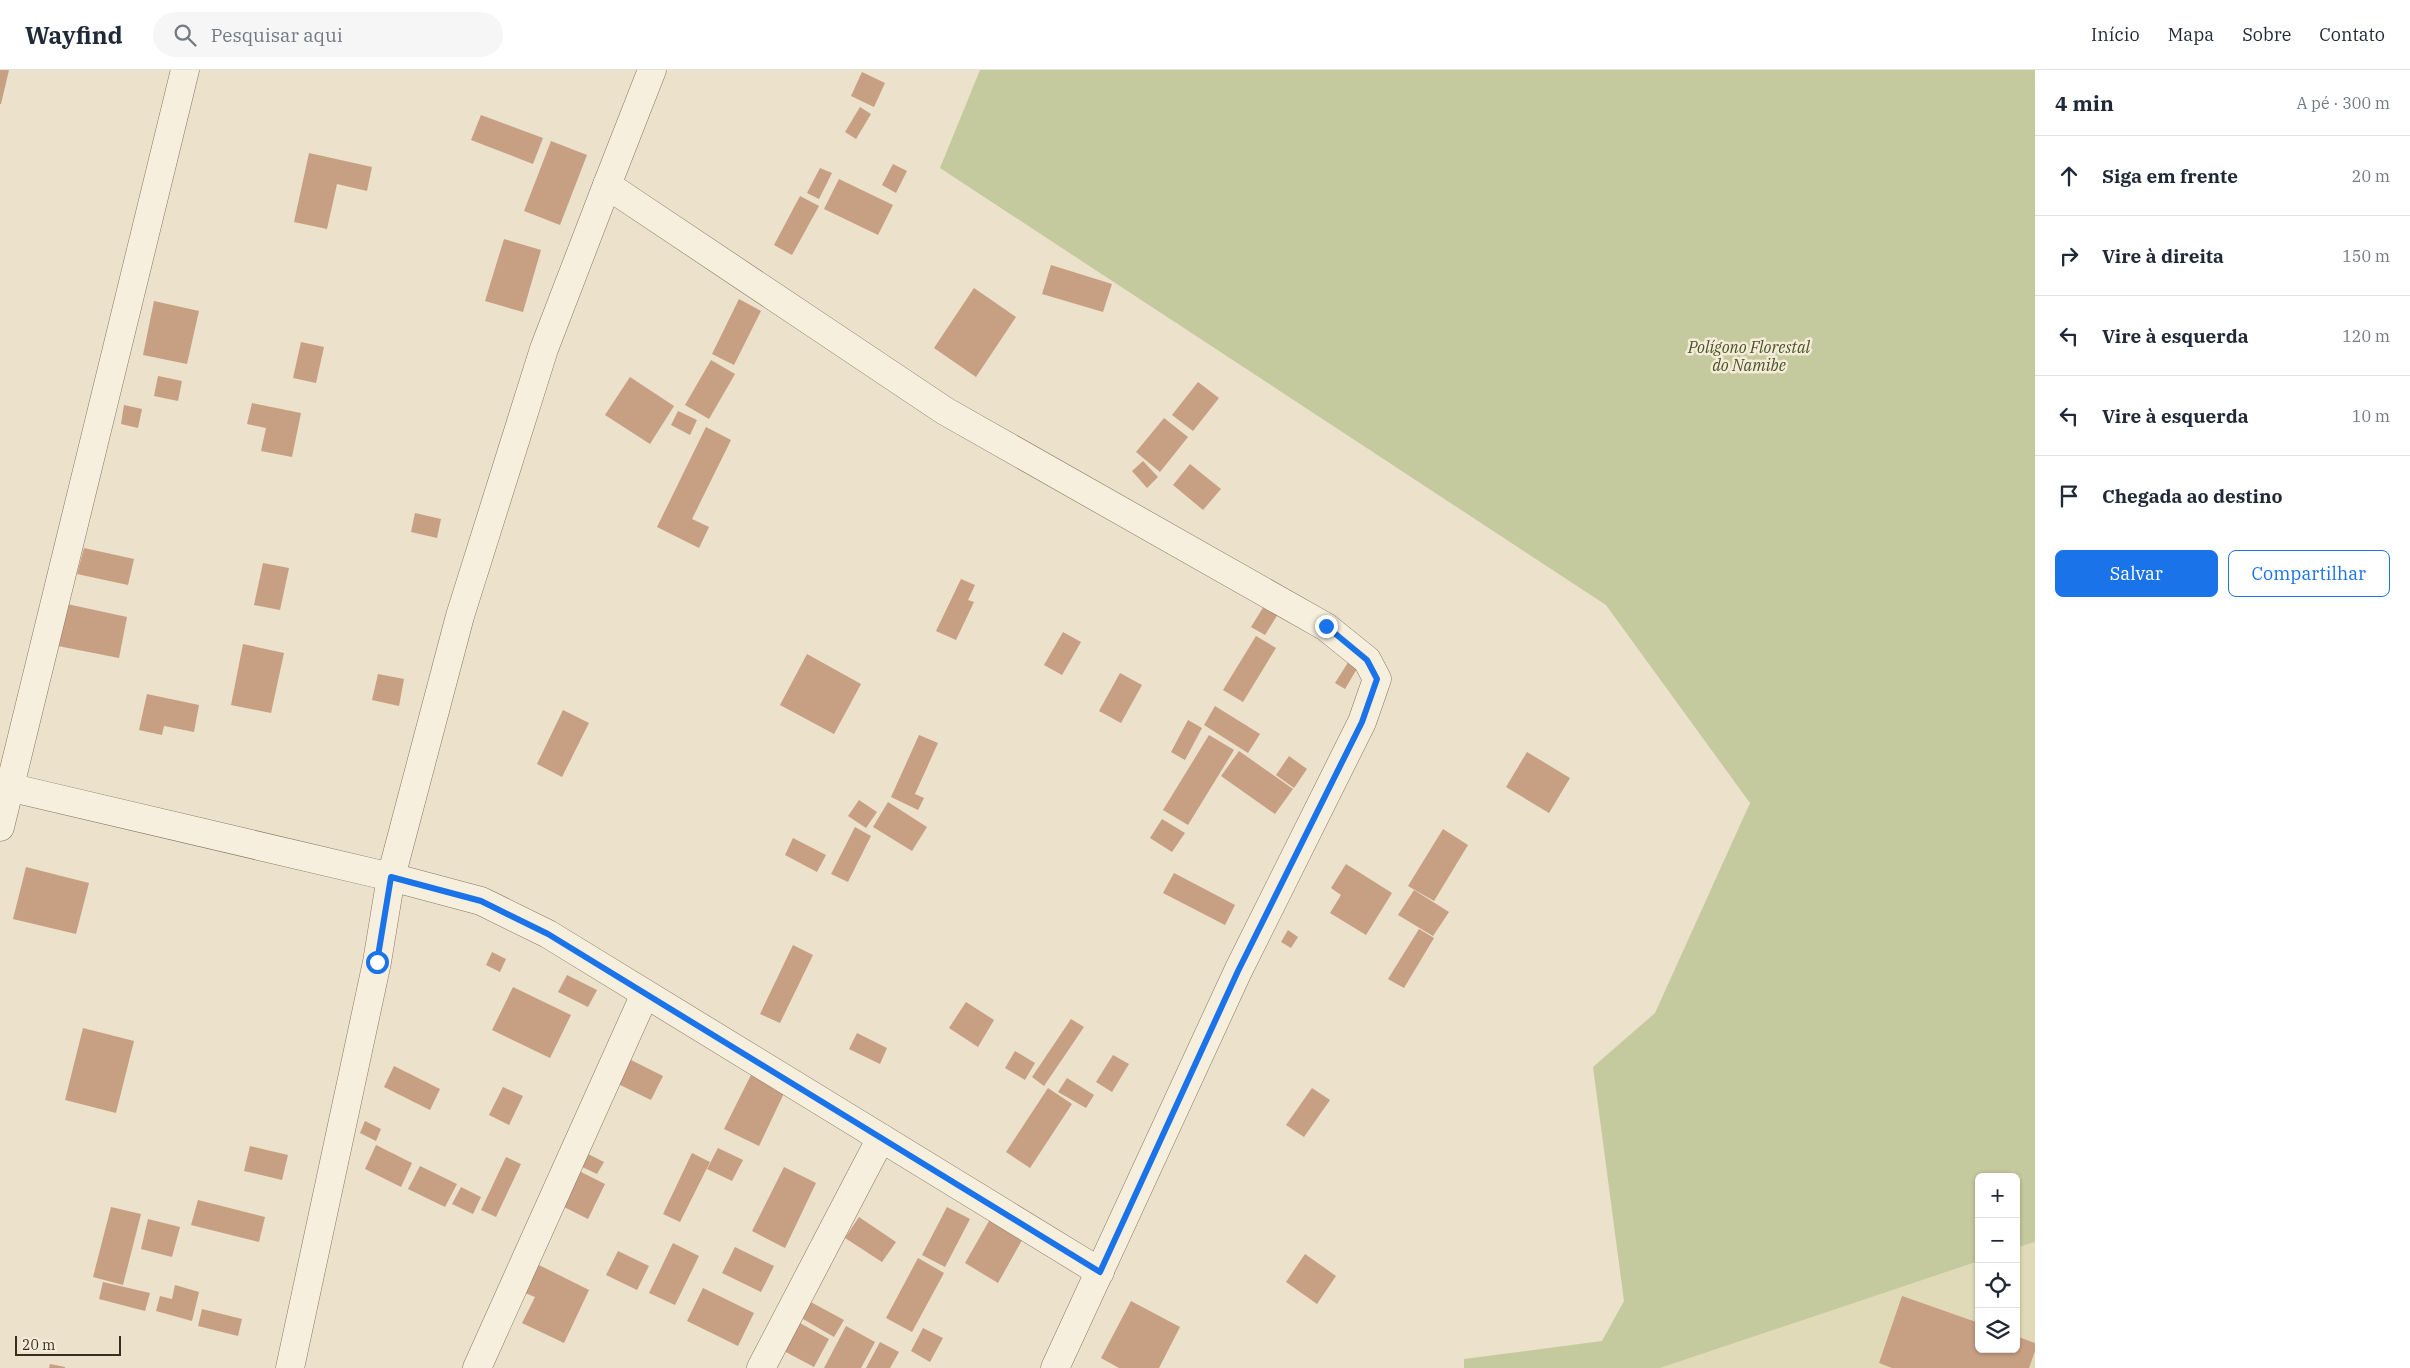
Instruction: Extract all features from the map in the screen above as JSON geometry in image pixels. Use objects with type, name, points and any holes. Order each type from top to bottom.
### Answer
[{"type":"street","points":[[0,827],[4,786],[185,70]]},
{"type":"street","points":[[297,1365],[377,962],[391,877],[472,579],[544,349],[652,70]]},
{"type":"street","points":[[608,185],[945,411],[1326,626],[1367,660],[1377,679],[1362,722],[1238,971],[1055,1368]]},
{"type":"street","points":[[4,786],[391,877],[481,901],[548,934],[1100,1272]]},
{"type":"street","points":[[477,1368],[645,994]]},
{"type":"street","points":[[761,1368],[881,1138]]},
{"type":"shaded area","points":[[2035,1242],[2035,1368],[1660,1368],[1975,1262],[1975,1353],[2020,1353],[2020,1247]]},
{"type":"green space","name":"Polígono Florestal do Namibe","points":[[980,70],[2035,70],[2035,1242],[2020,1247],[2020,1173],[1975,1173],[1975,1262],[1660,1368],[1464,1368],[1464,1359],[1602,1341],[1624,1301],[1593,1067],[1655,1013],[1750,803],[1606,605],[940,168]]},
{"type":"building","points":[[0,70],[9,70],[1,104],[0,104]]},
{"type":"building","points":[[862,72],[885,83],[874,107],[851,96]]},
{"type":"building","points":[[860,107],[871,114],[856,139],[845,132]]},
{"type":"building","points":[[481,115],[543,138],[533,164],[471,140]]},
{"type":"building","points":[[551,141],[587,155],[560,225],[524,211]]},
{"type":"building","points":[[309,153],[372,167],[367,191],[337,184],[327,229],[294,222]]},
{"type":"building","points":[[893,164],[907,171],[896,193],[882,185]]},
{"type":"building","points":[[820,168],[832,173],[819,199],[807,193]]},
{"type":"building","points":[[839,179],[893,205],[878,235],[824,209]]},
{"type":"building","points":[[800,196],[819,206],[792,255],[774,245]]},
{"type":"building","points":[[504,239],[541,250],[523,312],[485,301]]},
{"type":"building","points":[[1051,265],[1112,284],[1103,312],[1042,294]]},
{"type":"building","points":[[974,288],[1016,317],[976,377],[934,348]]},
{"type":"building","points":[[739,299],[761,311],[734,365],[712,354]]},
{"type":"building","points":[[154,301],[199,311],[187,364],[143,355]]},
{"type":"building","points":[[301,342],[324,347],[316,383],[293,378]]},
{"type":"building","points":[[711,360],[735,374],[709,419],[685,405]]},
{"type":"building","points":[[158,376],[182,381],[178,401],[154,396]]},
{"type":"building","points":[[630,377],[674,406],[650,444],[605,415]]},
{"type":"building","points":[[1198,382],[1219,398],[1193,431],[1172,415]]},
{"type":"building","points":[[252,403],[301,413],[292,457],[261,451],[266,428],[247,424]]},
{"type":"building","points":[[124,405],[142,409],[138,428],[121,424]]},
{"type":"building","points":[[678,411],[697,420],[690,435],[671,425]]},
{"type":"building","points":[[1164,418],[1188,437],[1160,472],[1136,452]]},
{"type":"building","points":[[706,427],[731,440],[692,519],[709,527],[699,548],[657,527]]},
{"type":"building","points":[[1143,461],[1158,477],[1147,488],[1132,471]]},
{"type":"building","points":[[1190,464],[1221,489],[1203,510],[1173,485]]},
{"type":"building","points":[[415,513],[441,519],[437,538],[411,532]]},
{"type":"building","points":[[84,548],[134,559],[128,585],[77,574]]},
{"type":"building","points":[[263,563],[289,568],[280,610],[254,605]]},
{"type":"building","points":[[961,579],[975,585],[968,600],[974,602],[956,640],[936,631]]},
{"type":"building","points":[[67,604],[127,617],[119,658],[58,646]]},
{"type":"building","points":[[1264,606],[1278,614],[1265,635],[1251,627]]},
{"type":"building","points":[[1063,632],[1081,642],[1062,675],[1044,665]]},
{"type":"building","points":[[1256,636],[1276,648],[1243,702],[1223,690]]},
{"type":"building","points":[[243,644],[284,653],[271,713],[231,705]]},
{"type":"building","points":[[807,654],[861,684],[834,734],[780,705]]},
{"type":"building","points":[[1349,661],[1358,667],[1345,689],[1335,683]]},
{"type":"building","points":[[1120,673],[1142,685],[1121,723],[1099,711]]},
{"type":"building","points":[[378,674],[404,679],[399,706],[372,700]]},
{"type":"building","points":[[147,694],[199,705],[194,732],[164,726],[162,735],[139,730]]},
{"type":"building","points":[[1215,706],[1260,734],[1248,753],[1204,725]]},
{"type":"building","points":[[563,710],[589,723],[562,777],[537,764]]},
{"type":"building","points":[[1188,720],[1202,728],[1185,760],[1171,752]]},
{"type":"building","points":[[919,735],[938,743],[915,794],[924,798],[918,810],[891,797]]},
{"type":"building","points":[[1209,735],[1234,750],[1188,825],[1163,810]]},
{"type":"building","points":[[1239,751],[1293,789],[1275,814],[1221,776]]},
{"type":"building","points":[[1527,752],[1570,778],[1549,813],[1506,787]]},
{"type":"building","points":[[1289,756],[1307,769],[1294,788],[1276,775]]},
{"type":"building","points":[[859,800],[877,812],[866,828],[848,816]]},
{"type":"building","points":[[888,802],[927,827],[912,851],[873,827]]},
{"type":"building","points":[[1162,819],[1185,833],[1172,852],[1150,838]]},
{"type":"building","points":[[855,827],[871,836],[848,882],[831,874]]},
{"type":"building","points":[[1443,829],[1468,845],[1434,901],[1408,886]]},
{"type":"building","points":[[793,838],[826,855],[817,872],[785,855]]},
{"type":"building","points":[[1346,864],[1392,893],[1366,935],[1330,913],[1341,895],[1331,888]]},
{"type":"building","points":[[26,867],[89,883],[76,934],[13,919]]},
{"type":"building","points":[[1174,873],[1235,905],[1225,925],[1163,893]]},
{"type":"building","points":[[1414,890],[1449,912],[1433,936],[1398,915]]},
{"type":"building","points":[[1419,929],[1434,938],[1404,988],[1388,979]]},
{"type":"building","points":[[1288,930],[1298,937],[1291,948],[1281,942]]},
{"type":"building","points":[[793,945],[813,955],[780,1023],[760,1014]]},
{"type":"building","points":[[492,952],[506,959],[500,972],[486,965]]},
{"type":"building","points":[[567,975],[597,990],[588,1007],[558,992]]},
{"type":"building","points":[[513,987],[571,1015],[550,1058],[492,1030]]},
{"type":"building","points":[[966,1002],[994,1020],[978,1047],[949,1028]]},
{"type":"building","points":[[1071,1019],[1084,1027],[1044,1086],[1032,1077]]},
{"type":"building","points":[[83,1028],[134,1041],[116,1113],[65,1100]]},
{"type":"building","points":[[857,1033],[887,1048],[880,1064],[849,1049]]},
{"type":"building","points":[[1015,1051],[1035,1063],[1025,1080],[1005,1068]]},
{"type":"building","points":[[1113,1055],[1129,1064],[1112,1092],[1096,1082]]},
{"type":"building","points":[[623,1056],[663,1076],[651,1100],[612,1081]]},
{"type":"building","points":[[394,1066],[440,1089],[430,1110],[384,1087]]},
{"type":"building","points":[[753,1071],[787,1087],[759,1146],[724,1129]]},
{"type":"building","points":[[1067,1078],[1094,1095],[1086,1108],[1058,1092]]},
{"type":"building","points":[[503,1087],[523,1096],[509,1125],[489,1115]]},
{"type":"building","points":[[1048,1088],[1072,1104],[1030,1168],[1006,1152]]},
{"type":"building","points":[[1312,1088],[1330,1100],[1304,1137],[1286,1125]]},
{"type":"building","points":[[365,1121],[381,1129],[376,1141],[360,1133]]},
{"type":"building","points":[[376,1145],[412,1163],[401,1187],[365,1169]]},
{"type":"building","points":[[250,1146],[288,1155],[282,1180],[244,1171]]},
{"type":"building","points":[[718,1148],[743,1160],[732,1181],[707,1169]]},
{"type":"building","points":[[584,1152],[604,1162],[597,1174],[578,1165]]},
{"type":"building","points":[[692,1153],[710,1162],[680,1222],[663,1214]]},
{"type":"building","points":[[506,1157],[521,1164],[496,1217],[481,1210]]},
{"type":"building","points":[[420,1166],[457,1184],[445,1207],[408,1189]]},
{"type":"building","points":[[784,1167],[816,1183],[785,1248],[752,1231]]},
{"type":"building","points":[[573,1168],[605,1184],[588,1219],[556,1203]]},
{"type":"building","points":[[461,1187],[481,1197],[473,1214],[452,1204]]},
{"type":"building","points":[[198,1200],[265,1217],[259,1242],[191,1225]]},
{"type":"building","points":[[111,1207],[141,1214],[123,1285],[93,1277]]},
{"type":"building","points":[[947,1207],[970,1219],[945,1267],[922,1255]]},
{"type":"building","points":[[993,1214],[1026,1233],[998,1283],[965,1263]]},
{"type":"building","points":[[859,1217],[896,1242],[882,1262],[845,1238]]},
{"type":"building","points":[[148,1219],[180,1227],[172,1257],[141,1249]]},
{"type":"building","points":[[673,1243],[699,1256],[675,1305],[649,1293]]},
{"type":"building","points":[[735,1247],[774,1266],[761,1292],[722,1273]]},
{"type":"building","points":[[618,1251],[649,1266],[637,1290],[606,1275]]},
{"type":"building","points":[[1305,1254],[1336,1276],[1317,1304],[1286,1282]]},
{"type":"building","points":[[918,1258],[944,1273],[912,1332],[886,1318]]},
{"type":"building","points":[[539,1265],[589,1290],[564,1343],[522,1323],[535,1297],[525,1293]]},
{"type":"building","points":[[103,1282],[150,1293],[145,1311],[99,1299]]},
{"type":"building","points":[[175,1285],[199,1292],[192,1321],[156,1311],[160,1296],[172,1299]]},
{"type":"building","points":[[703,1288],[754,1313],[738,1346],[687,1321]]},
{"type":"building","points":[[1902,1296],[1975,1322],[1975,1353],[2020,1353],[2020,1337],[2035,1343],[2035,1351],[2029,1368],[1892,1368],[1879,1363]]},
{"type":"building","points":[[807,1300],[844,1320],[834,1337],[798,1316]]},
{"type":"building","points":[[1131,1301],[1180,1327],[1159,1368],[1119,1368],[1101,1358]]},
{"type":"building","points":[[202,1309],[242,1319],[238,1336],[198,1326]]},
{"type":"building","points":[[798,1322],[829,1339],[814,1367],[782,1350]]},
{"type":"building","points":[[846,1326],[875,1342],[861,1368],[824,1368]]},
{"type":"building","points":[[923,1328],[943,1338],[930,1362],[911,1351]]},
{"type":"building","points":[[880,1342],[899,1352],[890,1368],[866,1368]]},
{"type":"building","points":[[50,1364],[65,1367],[65,1368],[49,1368]]},
{"type":"route","points":[[377,962],[391,877],[481,901],[548,934],[1100,1272],[1238,971],[1362,722],[1377,679],[1367,660],[1326,626]]}]
